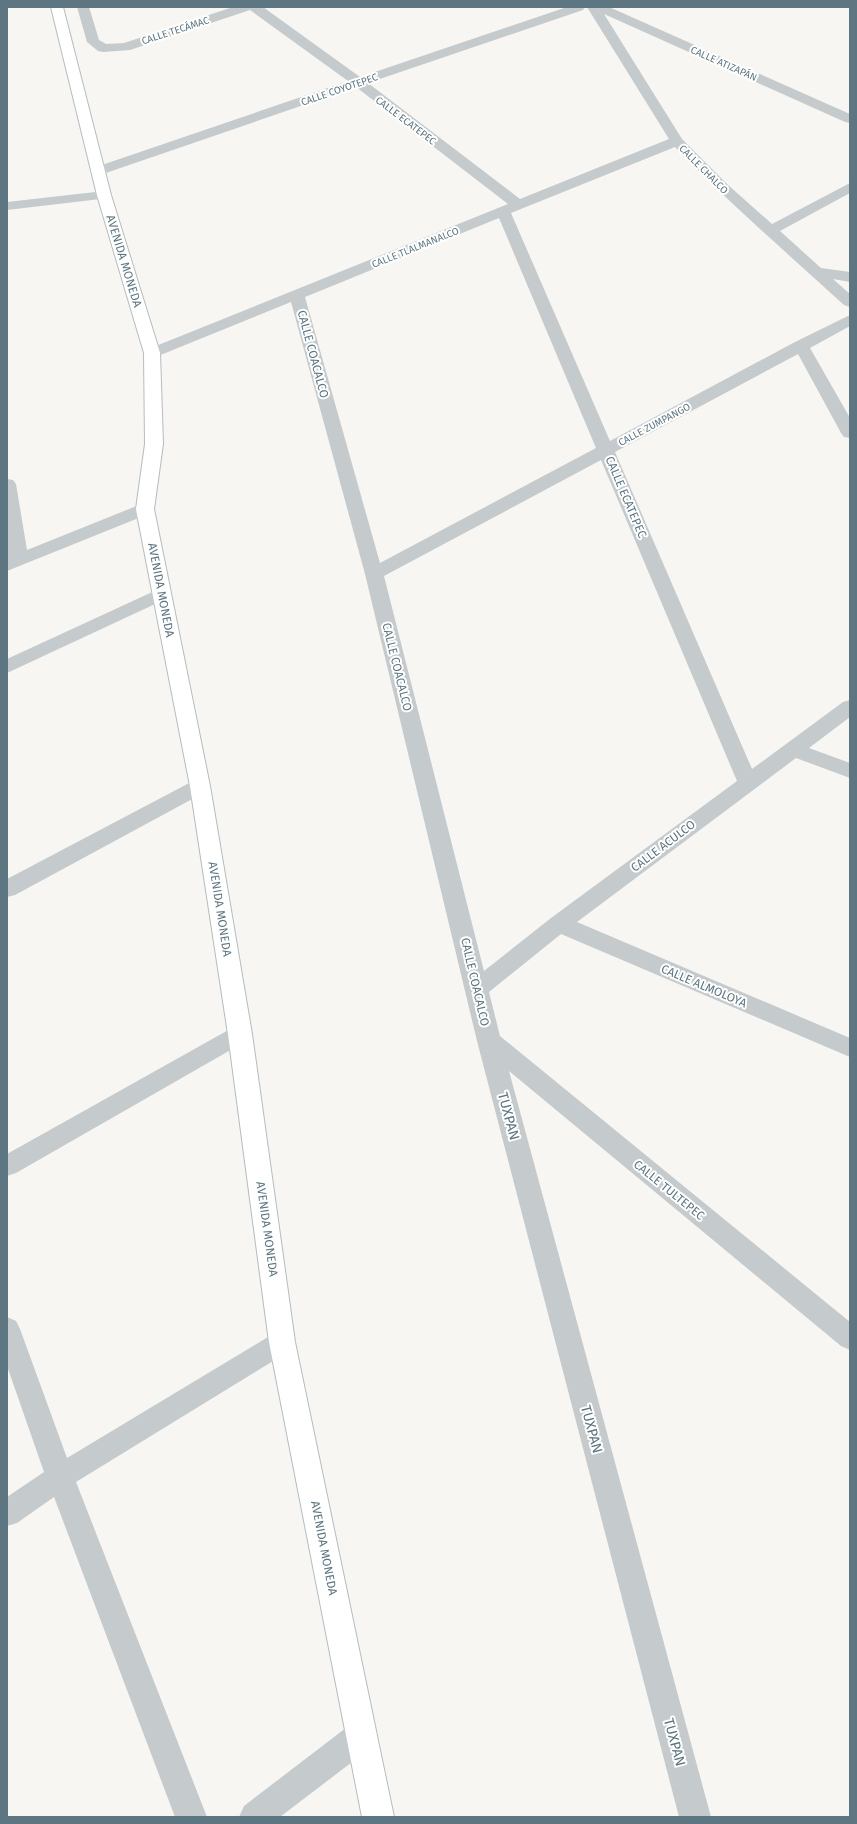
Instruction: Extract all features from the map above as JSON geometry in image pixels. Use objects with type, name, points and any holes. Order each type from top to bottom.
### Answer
[{"type":"main road","name":"AVENIDA MONEDA","points":[[57,7],[104,195],[152,353],[154,444],[145,509],[200,786],[240,1034],[282,1342],[378,1817]]},
{"type":"street","name":"CALLE TECÁMAC","points":[[84,7],[93,42],[103,48],[124,47],[246,7]]},
{"type":"street","name":"CALLE ECATEPEC","points":[[255,7],[358,82],[510,208],[606,449],[748,783]]},
{"type":"street","name":"CALLE COYOTEPEC","points":[[98,171],[579,7]]},
{"type":"street","name":"CALLE CHALCO","points":[[593,7],[677,141],[722,187],[770,231],[819,272],[850,302]]},
{"type":"street","name":"CALLE ATIZAPÁN","points":[[599,7],[850,119]]},
{"type":"street","name":"CALLE TLALMANALCO","points":[[152,353],[677,141]]},
{"type":"street","points":[[770,231],[850,187]]},
{"type":"street","points":[[7,206],[104,195]]},
{"type":"street","points":[[819,272],[850,277]]},
{"type":"street","name":"CALLE COACALCO","points":[[297,295],[374,574],[489,1041]]},
{"type":"street","name":"CALLE ZUMPANGO","points":[[374,574],[850,320]]},
{"type":"street","points":[[801,345],[850,433]]},
{"type":"street","points":[[7,484],[11,560],[145,509]]},
{"type":"street","points":[[7,667],[161,594]]},
{"type":"street","name":"CALLE ACULCO","points":[[477,989],[559,924],[850,707]]},
{"type":"street","points":[[793,749],[850,771]]},
{"type":"street","points":[[7,889],[200,786]]},
{"type":"street","name":"CALLE ALMOLOYA","points":[[559,924],[850,1048]]},
{"type":"street","points":[[7,1166],[240,1034]]},
{"type":"street","name":"CALLE TULTEPEC","points":[[489,1041],[850,1338]]},
{"type":"street","name":"TUXPAN","points":[[489,1041],[695,1817]]},
{"type":"street","points":[[7,1330],[60,1477],[191,1817]]},
{"type":"street","points":[[7,1513],[60,1477],[282,1342]]},
{"type":"street","points":[[255,1817],[362,1735]]}]
